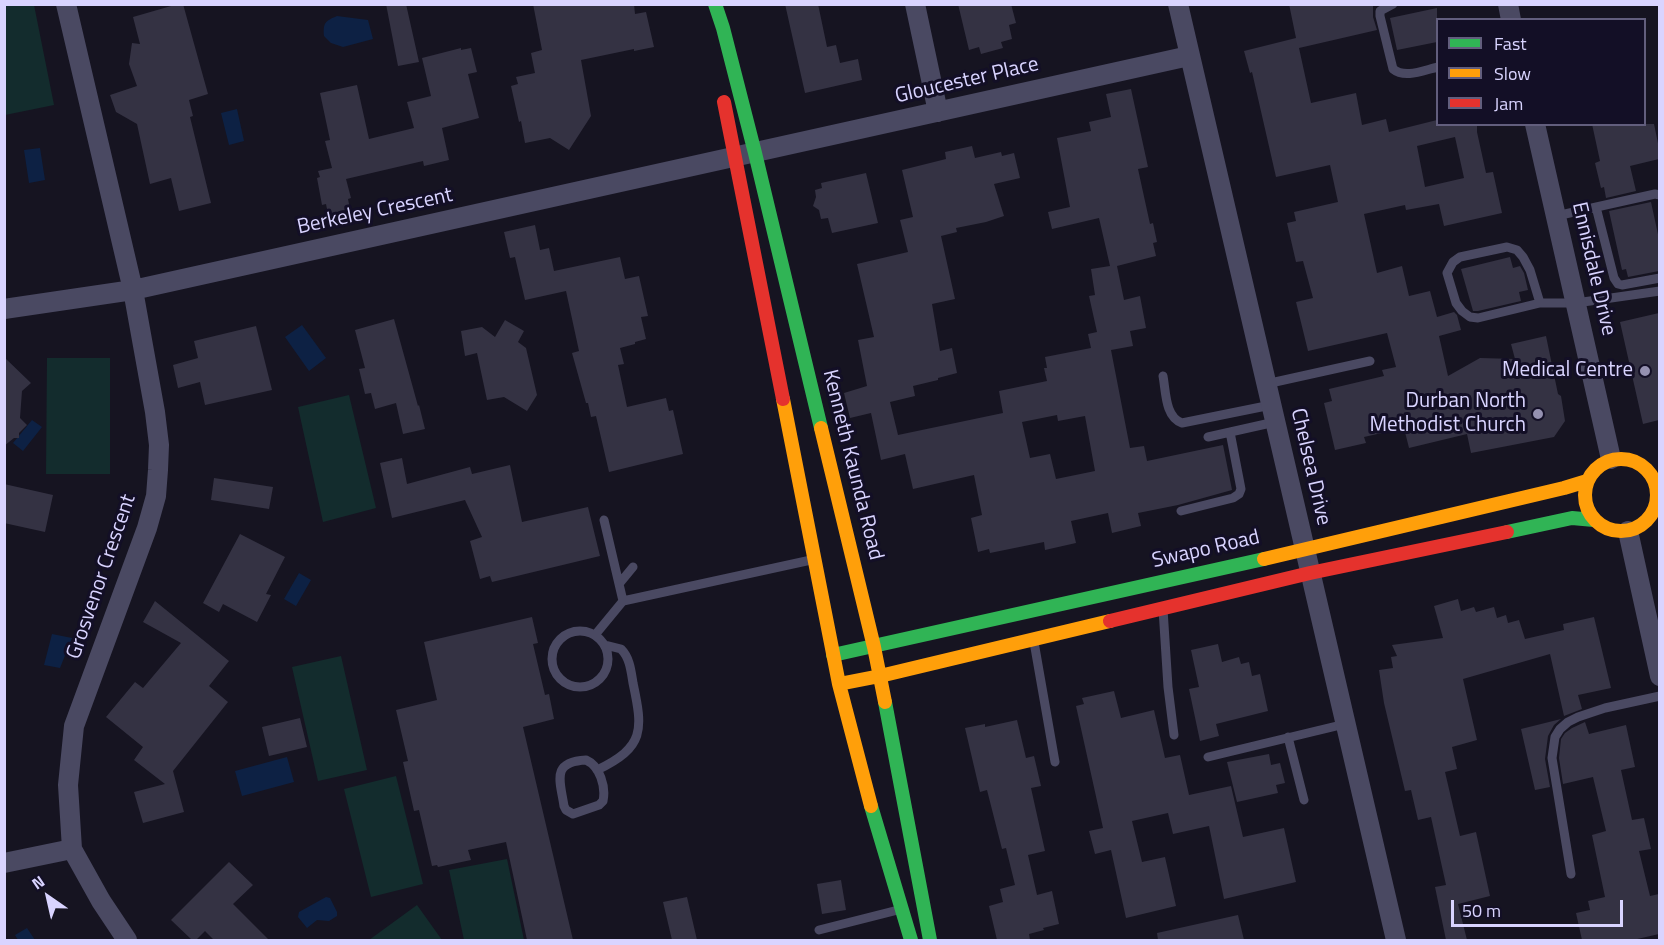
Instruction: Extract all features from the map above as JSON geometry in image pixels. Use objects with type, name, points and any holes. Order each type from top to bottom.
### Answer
[{"type":"main road","points":[[706,4],[712,42]]},
{"type":"main road","name":"Kenneth Kaunda Road","points":[[715,4],[755,153],[874,647],[930,940]]},
{"type":"main road","points":[[722,88],[838,684],[870,803],[912,940]]},
{"type":"main road","points":[[1611,459],[1630,459],[1653,466],[1658,502],[1651,516],[1641,526],[1628,531],[1616,531],[1604,527],[1594,520],[1587,508],[1584,495],[1587,481],[1601,464],[1611,459]]},
{"type":"main road","name":"Swapo Road","points":[[832,655],[1304,550],[1587,481]]},
{"type":"main road","points":[[838,684],[880,676],[1310,573],[1572,518],[1594,520]]},
{"type":"street","name":"Grosvenor Crescent","points":[[66,4],[133,290],[159,445],[156,496],[147,528],[74,726],[68,784],[72,849],[101,901],[127,940]]},
{"type":"street","points":[[915,4],[938,112]]},
{"type":"street","name":"Chelsea Drive","points":[[1178,4],[1396,940]]},
{"type":"street","name":"Gloucester Place","points":[[755,153],[1189,56]]},
{"type":"street","name":"Ennisdale Drive","points":[[1535,126],[1611,459]]},
{"type":"street","name":"Berkeley Crescent","points":[[4,309],[133,290],[755,153]]},
{"type":"street","points":[[1628,531],[1658,664]]},
{"type":"street","points":[[4,863],[72,849]]},
{"type":"lane","points":[[1393,4],[1380,11],[1380,16],[1393,69],[1404,74],[1436,67]]},
{"type":"lane","points":[[1556,216],[1659,195]]},
{"type":"lane","points":[[1596,207],[1616,282],[1622,285],[1659,278]]},
{"type":"lane","points":[[1540,303],[1530,270],[1517,250],[1507,247],[1460,257],[1449,266],[1447,273],[1456,303],[1470,317],[1478,318],[1540,303],[1576,303],[1659,291]]},
{"type":"lane","points":[[1266,384],[1370,362]]},
{"type":"lane","points":[[1163,376],[1171,415],[1175,421],[1182,423],[1273,413]]},
{"type":"lane","points":[[1208,437],[1230,432],[1273,413]]},
{"type":"lane","points":[[1181,511],[1233,498],[1239,494],[1241,489],[1230,432]]},
{"type":"lane","points":[[604,520],[623,600]]},
{"type":"lane","points":[[595,635],[623,600],[814,560]]},
{"type":"lane","points":[[619,584],[633,567]]},
{"type":"lane","points":[[1162,609],[1174,735]]},
{"type":"lane","points":[[582,631],[595,635],[605,645],[609,658],[606,672],[597,682],[584,688],[571,687],[559,679],[552,667],[552,653],[558,641],[569,633],[582,631]]},
{"type":"lane","points":[[1034,639],[1055,762]]},
{"type":"lane","points":[[597,770],[625,753],[633,744],[640,728],[638,706],[627,657],[621,649],[605,645]]},
{"type":"lane","points":[[1571,874],[1552,758],[1555,737],[1568,722],[1578,717],[1605,708],[1659,696]]},
{"type":"lane","points":[[1208,757],[1345,724]]},
{"type":"lane","points":[[1288,737],[1304,800]]},
{"type":"lane","points":[[586,760],[597,770],[604,791],[603,801],[599,805],[573,814],[569,812],[564,806],[560,771],[568,764],[586,760]]},
{"type":"lane","points":[[819,930],[901,909]]},
{"type":"green space","points":[[5,4],[34,5],[54,105],[5,115]]},
{"type":"green space","points":[[47,358],[110,358],[110,474],[46,474]]},
{"type":"green space","points":[[349,395],[376,508],[323,522],[298,407]]},
{"type":"green space","points":[[341,656],[367,770],[318,781],[292,667]]},
{"type":"green space","points":[[396,776],[423,884],[371,897],[344,789]]},
{"type":"green space","points":[[507,859],[524,940],[464,940],[449,870]]},
{"type":"green space","points":[[417,905],[442,940],[369,940]]},
{"type":"water","points":[[337,16],[368,20],[373,39],[343,47],[331,43],[324,36],[324,28],[327,21]]},
{"type":"water","points":[[237,109],[244,141],[229,145],[221,113]]},
{"type":"water","points":[[40,148],[45,180],[29,183],[24,150]]},
{"type":"water","points":[[302,325],[326,358],[309,371],[285,337]]},
{"type":"water","points":[[32,420],[42,427],[23,451],[13,443]]},
{"type":"water","points":[[299,573],[311,580],[296,606],[284,599]]},
{"type":"water","points":[[52,634],[72,638],[60,668],[44,665]]},
{"type":"water","points":[[287,757],[294,782],[242,796],[235,771]]},
{"type":"water","points":[[326,897],[330,898],[337,916],[329,921],[317,920],[307,928],[298,917],[299,912]]},
{"type":"water","points":[[27,928],[35,940],[18,940],[15,935]]},
{"type":"building","points":[[183,4],[208,94],[189,100],[193,116],[190,117],[211,203],[179,211],[171,178],[150,184],[137,124],[116,112],[110,95],[137,86],[129,64],[132,43],[140,44],[133,17]]},
{"type":"building","points":[[386,4],[406,4],[419,62],[398,66]]},
{"type":"building","points":[[533,4],[634,4],[635,14],[646,12],[654,47],[581,60],[591,116],[569,150],[550,138],[525,143],[521,121],[519,122],[511,86],[518,84],[516,77],[535,73],[531,53],[542,50]]},
{"type":"building","points":[[785,4],[818,4],[827,47],[836,45],[840,63],[858,59],[862,80],[805,93]]},
{"type":"building","points":[[958,4],[1011,4],[1016,23],[1009,25],[1012,39],[1001,42],[1003,48],[981,54],[979,47],[969,50]]},
{"type":"building","points":[[1289,4],[1373,4],[1373,17],[1377,30],[1299,48],[1311,103],[1356,93],[1362,125],[1386,119],[1389,132],[1436,120],[1436,126],[1477,126],[1486,173],[1493,172],[1502,213],[1444,226],[1439,204],[1406,210],[1405,205],[1364,214],[1377,273],[1402,266],[1409,296],[1430,291],[1437,317],[1454,312],[1457,315],[1461,330],[1439,336],[1448,376],[1480,358],[1515,359],[1511,344],[1546,336],[1565,421],[1554,437],[1471,453],[1467,434],[1409,448],[1404,428],[1364,437],[1366,443],[1335,450],[1324,403],[1332,401],[1329,389],[1384,376],[1382,370],[1396,367],[1387,333],[1308,351],[1296,302],[1313,298],[1303,261],[1296,262],[1287,223],[1296,221],[1294,212],[1338,202],[1330,165],[1276,177],[1252,72],[1250,73],[1244,51],[1296,38]],"holes":[[[1455,137],[1464,178],[1425,187],[1417,146]]]},
{"type":"building","points":[[1437,8],[1436,42],[1397,50],[1390,18]]},
{"type":"building","points":[[461,48],[461,50],[471,48],[477,72],[468,74],[479,118],[442,128],[449,160],[424,166],[423,161],[346,179],[351,198],[348,199],[350,209],[328,214],[326,204],[322,205],[317,178],[320,177],[318,171],[332,168],[325,141],[330,140],[320,93],[357,85],[369,139],[414,128],[407,102],[431,96],[422,58]]},
{"type":"building","points":[[1131,89],[1148,167],[1138,169],[1150,224],[1153,223],[1157,242],[1153,243],[1156,256],[1117,266],[1124,300],[1140,296],[1146,328],[1130,331],[1133,346],[1111,350],[1130,448],[1144,446],[1147,461],[1223,445],[1232,490],[1138,513],[1141,526],[1112,533],[1108,513],[1071,521],[1076,543],[1045,550],[1044,542],[990,553],[989,549],[978,552],[971,518],[982,515],[974,475],[913,489],[905,454],[881,460],[871,413],[850,418],[844,393],[867,386],[858,340],[874,337],[857,264],[908,252],[900,220],[913,217],[902,170],[946,159],[945,152],[972,146],[975,158],[1001,152],[1002,156],[1014,153],[1020,178],[994,184],[1004,216],[956,228],[957,232],[941,236],[955,299],[932,304],[940,351],[952,348],[957,373],[913,386],[915,396],[890,402],[898,435],[1003,413],[999,391],[1047,381],[1044,368],[1047,368],[1045,357],[1091,348],[1088,334],[1097,332],[1089,296],[1095,295],[1091,269],[1110,266],[1099,218],[1052,229],[1048,212],[1070,207],[1057,138],[1091,131],[1089,122],[1111,117],[1106,94]],"holes":[[[1057,415],[1058,421],[1085,416],[1095,471],[1056,479],[1050,454],[1030,458],[1022,422]]]},
{"type":"building","points":[[1654,124],[1659,159],[1630,166],[1636,191],[1606,198],[1595,163],[1600,161],[1592,126]]},
{"type":"building","points":[[866,173],[878,223],[832,233],[828,218],[821,219],[819,210],[813,206],[816,197],[815,190],[822,188],[821,183]]},
{"type":"building","points":[[1651,202],[1659,239],[1659,271],[1628,277],[1626,269],[1622,270],[1609,211]]},
{"type":"building","points":[[535,225],[540,250],[549,248],[554,271],[620,257],[625,279],[639,276],[648,316],[641,317],[646,339],[620,348],[624,364],[618,365],[627,407],[666,398],[669,411],[673,410],[683,454],[609,472],[596,416],[591,417],[572,353],[579,351],[566,291],[525,300],[515,257],[510,258],[504,232]]},
{"type":"building","points":[[1510,257],[1513,268],[1520,266],[1524,273],[1528,290],[1519,292],[1521,301],[1473,311],[1461,269]]},
{"type":"building","name":"Medical Centre","points":[[1659,313],[1659,420],[1643,424],[1620,322]]},
{"type":"building","points":[[394,319],[425,429],[403,434],[396,403],[375,409],[371,393],[365,394],[359,369],[365,368],[355,330]]},
{"type":"building","points":[[505,320],[524,331],[518,342],[526,348],[537,395],[527,411],[504,397],[487,400],[477,353],[465,356],[461,331],[482,327],[495,337]]},
{"type":"building","points":[[256,326],[272,390],[205,405],[200,382],[178,388],[173,365],[198,358],[194,341]]},
{"type":"building","points":[[4,357],[31,383],[22,391],[20,418],[27,425],[19,433],[19,438],[14,438],[4,446]]},
{"type":"building","points":[[402,458],[407,484],[470,467],[472,474],[510,465],[522,522],[588,507],[600,556],[492,582],[490,576],[480,579],[470,541],[482,537],[465,500],[392,518],[380,463]]},
{"type":"building","points":[[214,478],[273,487],[269,509],[211,500]]},
{"type":"building","points":[[4,484],[53,495],[45,532],[4,523]]},
{"type":"building","points":[[240,534],[285,557],[266,594],[271,595],[257,622],[223,604],[219,612],[203,603]]},
{"type":"building","points":[[1458,599],[1461,611],[1474,607],[1476,612],[1494,607],[1497,618],[1506,615],[1508,623],[1519,620],[1525,639],[1564,630],[1563,624],[1594,617],[1611,688],[1578,695],[1582,709],[1564,716],[1550,654],[1463,679],[1477,740],[1452,747],[1457,769],[1445,772],[1460,836],[1476,832],[1490,896],[1458,904],[1467,940],[1446,940],[1435,887],[1446,885],[1431,817],[1418,820],[1411,790],[1405,791],[1384,703],[1379,670],[1393,668],[1391,657],[1397,656],[1392,645],[1443,638],[1434,606]]},
{"type":"building","points":[[155,601],[229,661],[209,686],[228,702],[173,771],[184,812],[143,823],[134,792],[165,784],[134,760],[143,747],[106,717],[135,682],[143,688],[181,643],[143,622]]},
{"type":"building","points":[[532,617],[538,643],[533,644],[545,695],[549,694],[554,719],[523,727],[573,940],[527,940],[506,842],[468,850],[471,860],[438,867],[437,865],[432,866],[419,810],[414,811],[403,762],[408,761],[396,710],[437,700],[424,642]]},
{"type":"building","points":[[1218,644],[1222,662],[1239,657],[1241,664],[1249,662],[1252,676],[1260,674],[1268,711],[1216,724],[1219,736],[1200,741],[1189,689],[1199,687],[1191,650]]},
{"type":"building","points":[[1114,691],[1121,718],[1154,710],[1165,758],[1180,755],[1189,795],[1231,786],[1243,837],[1284,828],[1296,882],[1224,899],[1209,826],[1173,834],[1168,813],[1132,821],[1142,862],[1165,857],[1176,906],[1126,918],[1111,850],[1095,854],[1089,831],[1103,828],[1076,706],[1084,704],[1082,698]]},
{"type":"building","points":[[300,718],[307,747],[269,756],[262,727]]},
{"type":"building","points":[[1561,719],[1554,725],[1548,736],[1545,759],[1550,787],[1535,790],[1521,729]]},
{"type":"building","points":[[1017,720],[1026,758],[1034,756],[1041,786],[1031,788],[1045,851],[1028,855],[1037,895],[1052,891],[1059,924],[1029,934],[1030,940],[997,940],[989,906],[1003,902],[1000,889],[1015,885],[1006,848],[1002,849],[987,790],[980,792],[965,728],[985,724],[985,727]]},
{"type":"building","points":[[1585,722],[1589,734],[1626,725],[1635,767],[1621,770],[1632,820],[1644,818],[1651,849],[1639,851],[1650,896],[1659,894],[1659,934],[1633,940],[1582,940],[1576,913],[1590,910],[1588,901],[1605,897],[1592,835],[1606,831],[1593,777],[1563,784],[1559,758],[1561,739],[1565,733]]},
{"type":"building","points":[[1269,754],[1271,765],[1280,763],[1285,783],[1276,785],[1278,793],[1237,802],[1227,762]]},
{"type":"building","points":[[229,862],[253,885],[233,904],[269,940],[214,940],[205,931],[196,940],[192,940],[171,920]]},
{"type":"building","points":[[841,880],[846,910],[822,914],[817,884]]},
{"type":"building","points":[[687,897],[697,940],[672,940],[663,902]]},
{"type":"building","points":[[1238,915],[1244,940],[1158,940],[1157,933]]},
{"type":"traffic: fast","points":[[715,4],[755,153],[821,428]]},
{"type":"traffic: fast","points":[[1507,532],[1572,518],[1594,520]]},
{"type":"traffic: fast","points":[[833,655],[1264,559]]},
{"type":"traffic: fast","points":[[885,702],[930,940]]},
{"type":"traffic: fast","points":[[871,806],[911,940]]},
{"type":"traffic: slow","points":[[783,399],[839,684],[871,806]]},
{"type":"traffic: slow","points":[[821,428],[885,702]]},
{"type":"traffic: slow","points":[[1628,459],[1647,469],[1655,481],[1657,495],[1655,509],[1647,521],[1635,529],[1614,531],[1595,521],[1587,509],[1585,488],[1595,469],[1607,461],[1628,459]]},
{"type":"traffic: slow","points":[[1264,559],[1587,481]]},
{"type":"traffic: slow","points":[[839,684],[1110,621]]},
{"type":"traffic: jam","points":[[724,102],[783,399]]},
{"type":"traffic: jam","points":[[1110,621],[1310,573],[1507,532]]},
{"type":"place","name":"Medical Centre","points":[[1645,371]]},
{"type":"place","name":"Durban North Methodist Church","points":[[1538,414]]}]
